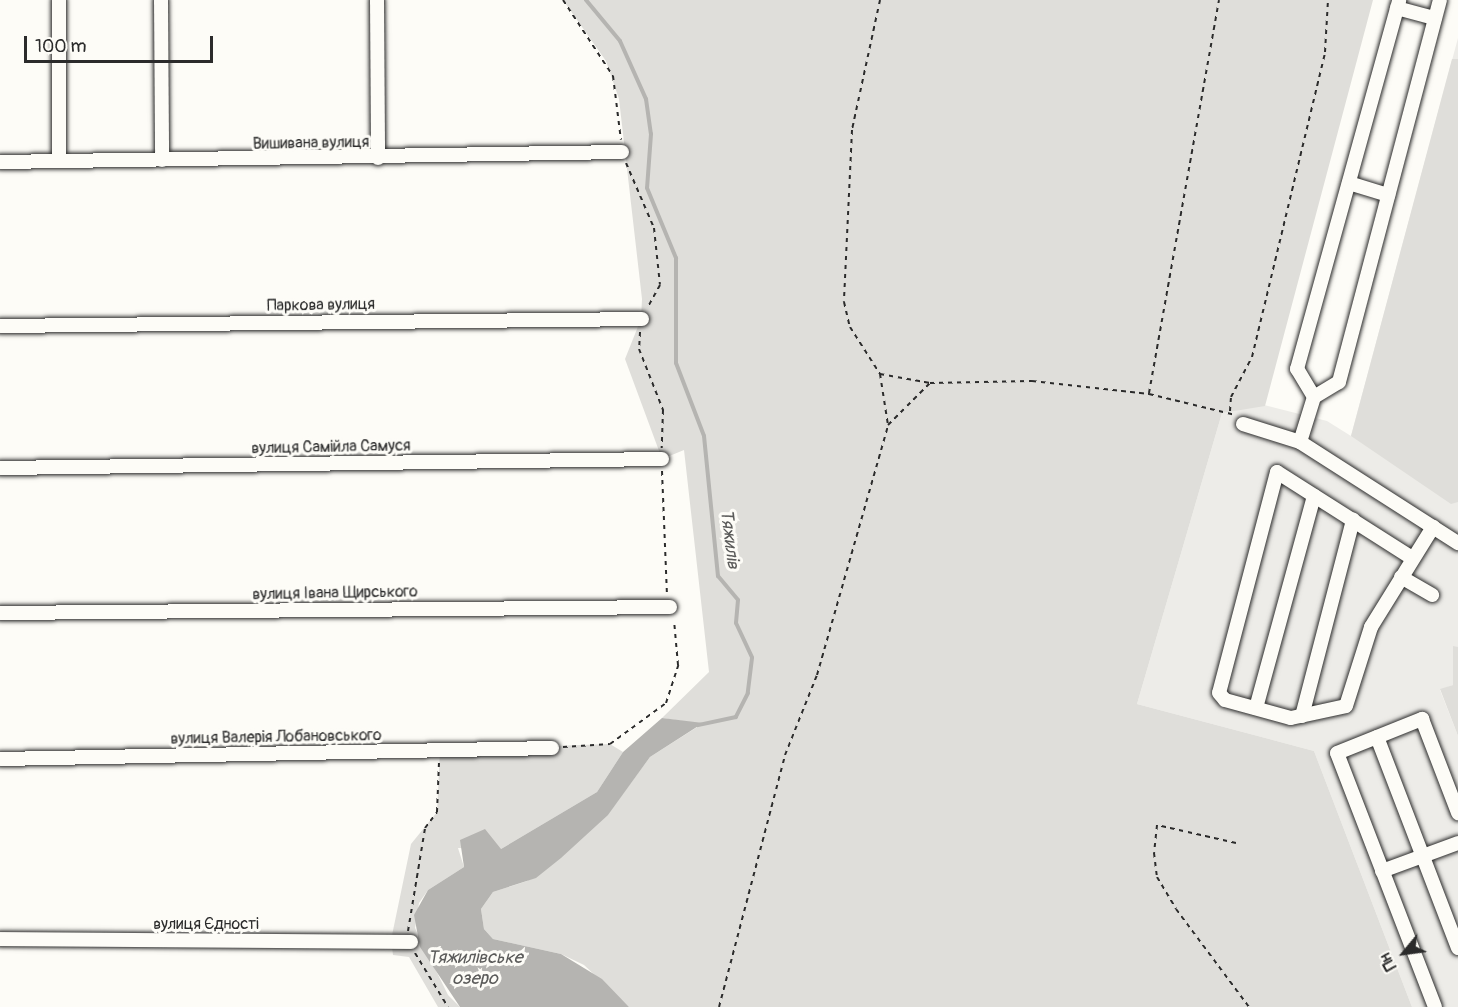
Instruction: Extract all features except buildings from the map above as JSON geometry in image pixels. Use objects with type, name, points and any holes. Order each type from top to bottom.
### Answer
[{"type":"street","points":[[59,0],[60,161]]},
{"type":"street","points":[[161,0],[162,160]]},
{"type":"street","points":[[377,0],[378,158]]},
{"type":"street","points":[[1300,442],[1314,397],[1339,382],[1440,0]]},
{"type":"street","points":[[1314,397],[1297,369],[1398,4],[1435,18]]},
{"type":"street","name":"Вишивана вулиця","points":[[0,162],[378,158],[622,152]]},
{"type":"street","points":[[1349,183],[1388,195]]},
{"type":"street","name":"Паркова вулиця","points":[[0,326],[642,319]]},
{"type":"street","points":[[1243,424],[1300,442],[1458,543]]},
{"type":"street","name":"вулиця Самійла Самуся","points":[[0,468],[662,459]]},
{"type":"street","points":[[1412,558],[1277,472],[1218,684],[1225,700],[1302,716],[1346,706],[1371,627],[1433,527]]},
{"type":"street","points":[[1256,708],[1314,496]]},
{"type":"street","points":[[1302,716],[1353,520]]},
{"type":"street","points":[[1401,578],[1432,596]]},
{"type":"street","name":"вулиця Івана Щирського","points":[[0,613],[670,607]]},
{"type":"street","points":[[1435,1007],[1337,753],[1422,719],[1458,813]]},
{"type":"street","points":[[1377,737],[1458,948]]},
{"type":"street","name":"вулиця Валерія Лобановського","points":[[0,759],[552,748]]},
{"type":"street","points":[[1382,871],[1458,843]]},
{"type":"street","name":"вулиця Єдності","points":[[0,939],[411,942]]},
{"type":"path","points":[[552,748],[610,744],[666,703],[678,665],[670,607],[662,459],[663,410],[639,349],[642,319],[660,285],[654,228],[622,152],[613,76],[563,0]]},
{"type":"path","points":[[719,1007],[785,755],[817,675],[888,425],[880,374],[850,327],[844,302],[852,130],[880,0]]},
{"type":"path","points":[[1149,394],[1219,0]]},
{"type":"path","points":[[1230,411],[1231,397],[1252,357],[1325,52],[1328,0]]},
{"type":"path","points":[[880,374],[930,383],[1032,381],[1149,394],[1230,411],[1243,424]]},
{"type":"path","points":[[888,425],[930,383]]},
{"type":"path","points":[[440,750],[437,812],[425,828],[407,925],[411,942],[448,1007]]},
{"type":"path","points":[[1236,843],[1157,825],[1154,853],[1157,877],[1176,909],[1249,1007]]},
{"type":"shaded area","points":[[563,0],[1373,0],[1265,406],[1222,413],[1137,704],[1314,751],[1412,1007],[629,1007],[584,965],[561,954],[493,939],[484,929],[481,909],[493,892],[527,881],[608,814],[650,757],[702,724],[662,718],[709,672],[684,450],[662,459],[625,359],[641,319],[642,299],[619,99],[606,61]]},
{"type":"shaded area","points":[[1458,38],[1458,647],[1453,647],[1453,685],[1440,690],[1458,736],[1458,1007],[1412,1007],[1314,751],[1137,704],[1222,413],[1260,404],[1327,421],[1351,436]]},
{"type":"shaded area","points":[[1452,59],[1458,59],[1458,502],[1451,504],[1351,436]]},
{"type":"shaded area","points":[[1453,646],[1458,647],[1458,736],[1440,689],[1453,685]]},
{"type":"shaded area","points":[[610,744],[623,752],[597,792],[501,849],[458,848],[464,867],[428,890],[419,903],[415,928],[448,995],[460,1007],[438,1007],[409,957],[393,955],[391,940],[411,844],[437,812],[440,750]]},
{"type":"water","name":"Тяжилівське озеро","points":[[662,718],[703,723],[650,757],[608,815],[561,858],[536,878],[493,892],[481,909],[484,929],[493,939],[561,954],[602,979],[629,1007],[460,1007],[420,947],[414,915],[428,890],[464,867],[460,840],[485,829],[501,849],[597,792],[623,752]]},
{"type":"waterway","name":"Тяжилів","points":[[586,0],[620,41],[646,99],[651,134],[647,188],[676,258],[676,363],[704,436],[718,576],[738,600],[736,623],[752,658],[748,693],[736,717],[698,725]]}]
